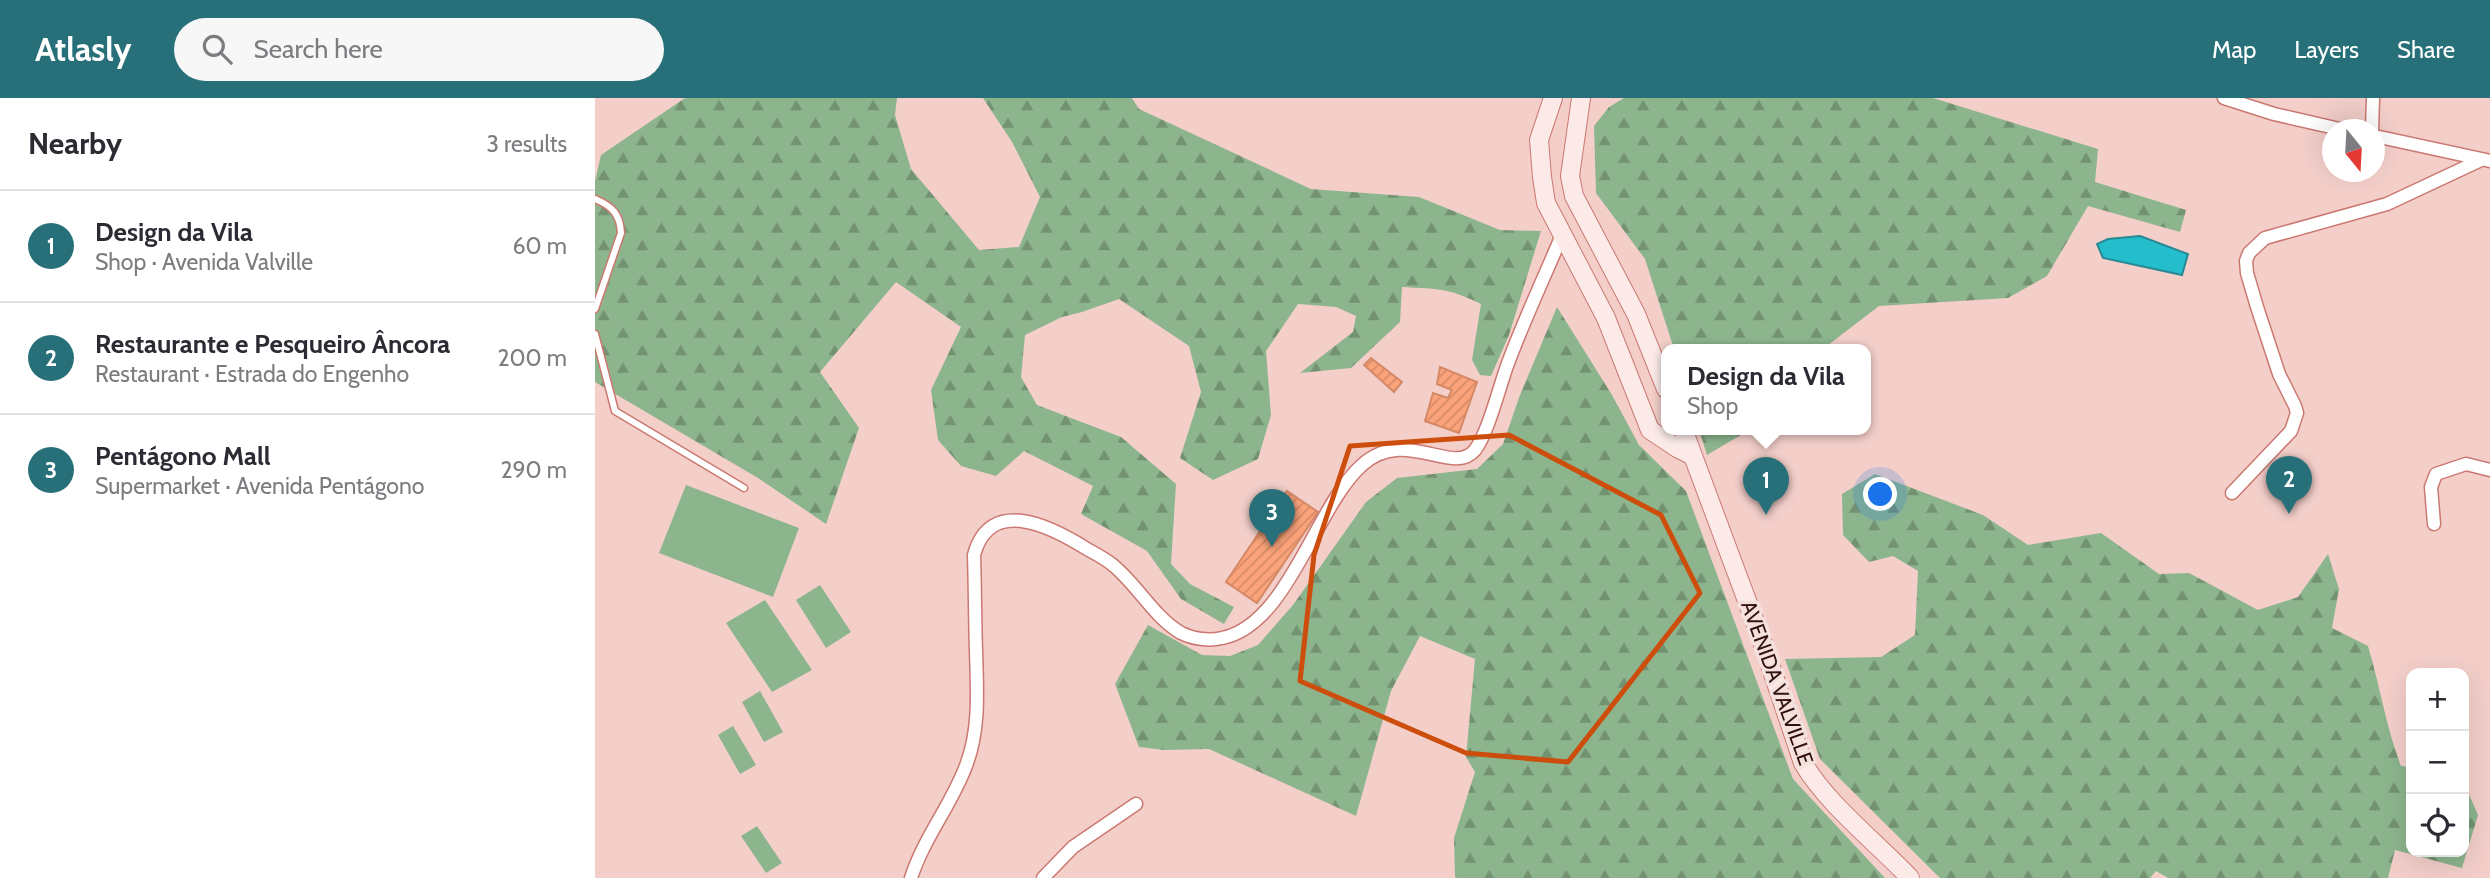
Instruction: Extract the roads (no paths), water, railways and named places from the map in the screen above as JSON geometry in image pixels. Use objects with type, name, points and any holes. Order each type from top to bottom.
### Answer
[{"type":"main road","points":[[1553,98],[1539,140],[1546,203],[1606,318],[1650,430],[1693,456]]},
{"type":"main road","points":[[1584,100],[1570,176],[1574,196],[1636,314],[1661,377]]},
{"type":"main road","points":[[1542,177],[1544,171],[1554,167],[1564,169],[1570,176]]},
{"type":"main road","points":[[1546,203],[1560,206],[1574,196]]},
{"type":"main road","points":[[1626,368],[1638,383],[1661,382]]},
{"type":"main road","name":"AVENIDA VALVILLE","points":[[1684,435],[1762,641],[1804,763],[1829,798],[1910,878]]},
{"type":"street","points":[[2224,98],[2274,114],[2322,125]]},
{"type":"street","points":[[2373,119],[2374,98]]},
{"type":"street","points":[[2385,138],[2486,161]]},
{"type":"street","points":[[2232,494],[2291,431],[2297,413],[2279,374],[2257,307],[2247,273],[2246,261],[2249,253],[2265,238],[2387,204],[2486,161]]},
{"type":"street","points":[[911,878],[930,836],[955,794],[968,761],[975,731],[977,703],[974,555],[978,541],[986,531],[1009,520],[1023,520],[1038,524],[1075,542],[1113,565],[1160,616],[1180,632],[1196,639],[1221,639],[1248,628],[1276,598],[1343,487],[1362,465],[1380,453],[1394,449],[1419,450],[1455,459],[1463,458],[1475,449],[1562,234]]},
{"type":"street","points":[[2434,524],[2431,487],[2436,474],[2466,464],[2490,470]]},
{"type":"street","points":[[1043,878],[1073,846],[1136,804]]},
{"type":"lane","points":[[595,199],[609,204],[621,223],[621,233],[595,309]]},
{"type":"lane","points":[[595,334],[615,411],[744,488]]},
{"type":"water","points":[[2140,236],[2188,254],[2182,275],[2103,258],[2097,244],[2108,239]]},
{"type":"place","name":"Restaurante e Pesqueiro Âncora","points":[[2289,514]]},
{"type":"place","name":"Design da Vila","points":[[1766,515]]},
{"type":"place","name":"Pentágono Mall","points":[[1272,547]]}]
